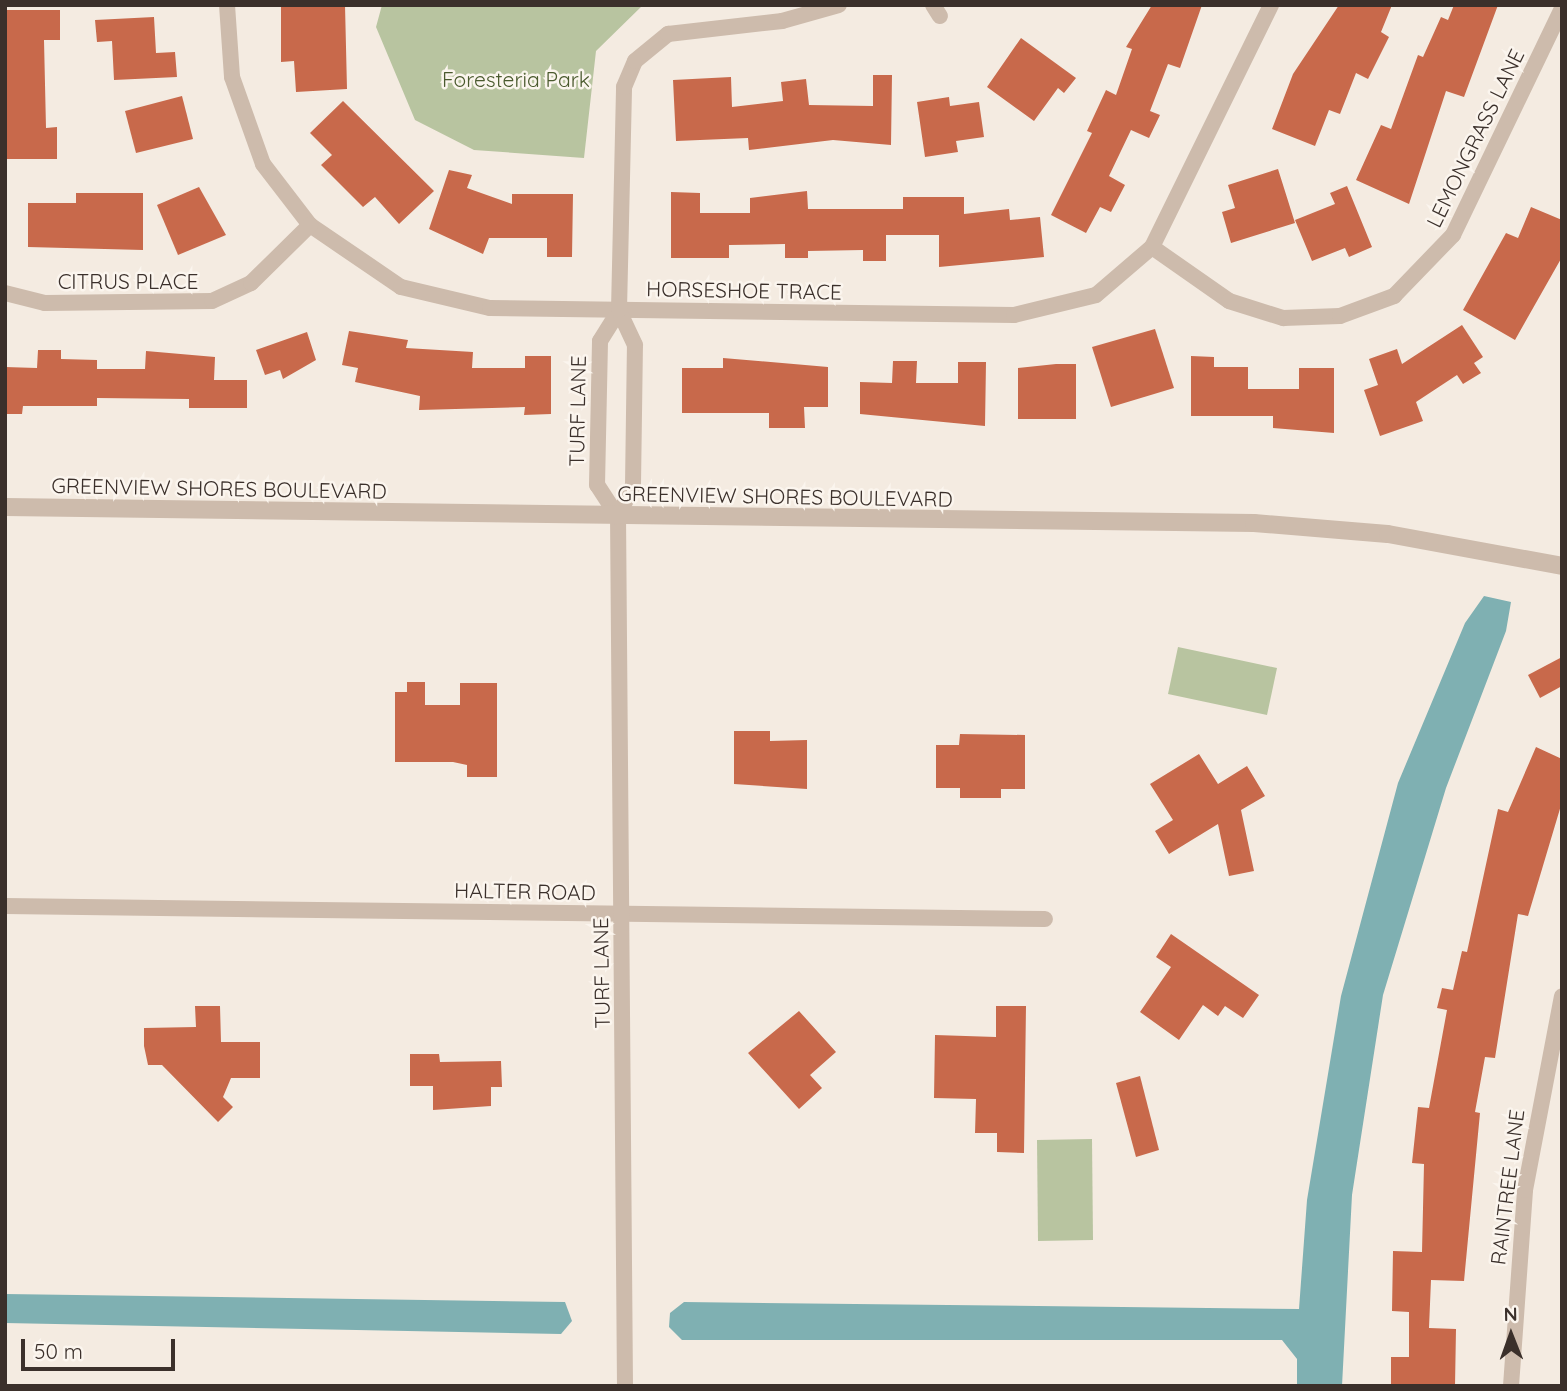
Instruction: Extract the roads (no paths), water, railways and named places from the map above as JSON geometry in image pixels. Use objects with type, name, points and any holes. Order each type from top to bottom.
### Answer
[{"type":"street","name":"HORSESHOE TRACE","points":[[228,5],[232,78],[245,124],[270,174],[310,225],[368,270],[442,300],[491,308],[1042,313],[1096,295],[1152,247],[1271,5]]},
{"type":"street","points":[[620,310],[622,103],[635,61],[655,41],[682,30],[782,21],[839,5]]},
{"type":"street","name":"LEMONGRASS LANE","points":[[1152,247],[1229,301],[1283,318],[1340,316],[1394,296],[1453,235],[1562,9]]},
{"type":"street","name":"CITRUS PLACE","points":[[5,293],[45,303],[212,301],[251,283],[310,225]]},
{"type":"street","name":"TURF LANE","points":[[618,517],[597,485],[600,341],[620,310]]},
{"type":"street","name":"TURF LANE","points":[[620,310],[635,345],[633,485],[618,517],[625,1386]]},
{"type":"street","name":"GREENVIEW SHORES BOULEVARD","points":[[5,507],[618,517],[1254,523],[1388,534],[1562,566]]},
{"type":"street","name":"HALTER ROAD","points":[[5,906],[1045,919]]},
{"type":"street","name":"RAINTREE LANE","points":[[1511,1386],[1525,1190],[1562,996]]},
{"type":"water","points":[[1484,596],[1511,602],[1506,631],[1446,788],[1383,995],[1352,1195],[1342,1386],[1297,1386],[1297,1359],[1282,1340],[682,1340],[669,1327],[670,1313],[684,1302],[1299,1309],[1307,1200],[1341,996],[1398,783],[1465,623]]},
{"type":"water","points":[[5,1294],[565,1302],[572,1321],[561,1334],[5,1323]]},
{"type":"park label","name":"Foresteria Park","points":[[516,79]]}]
